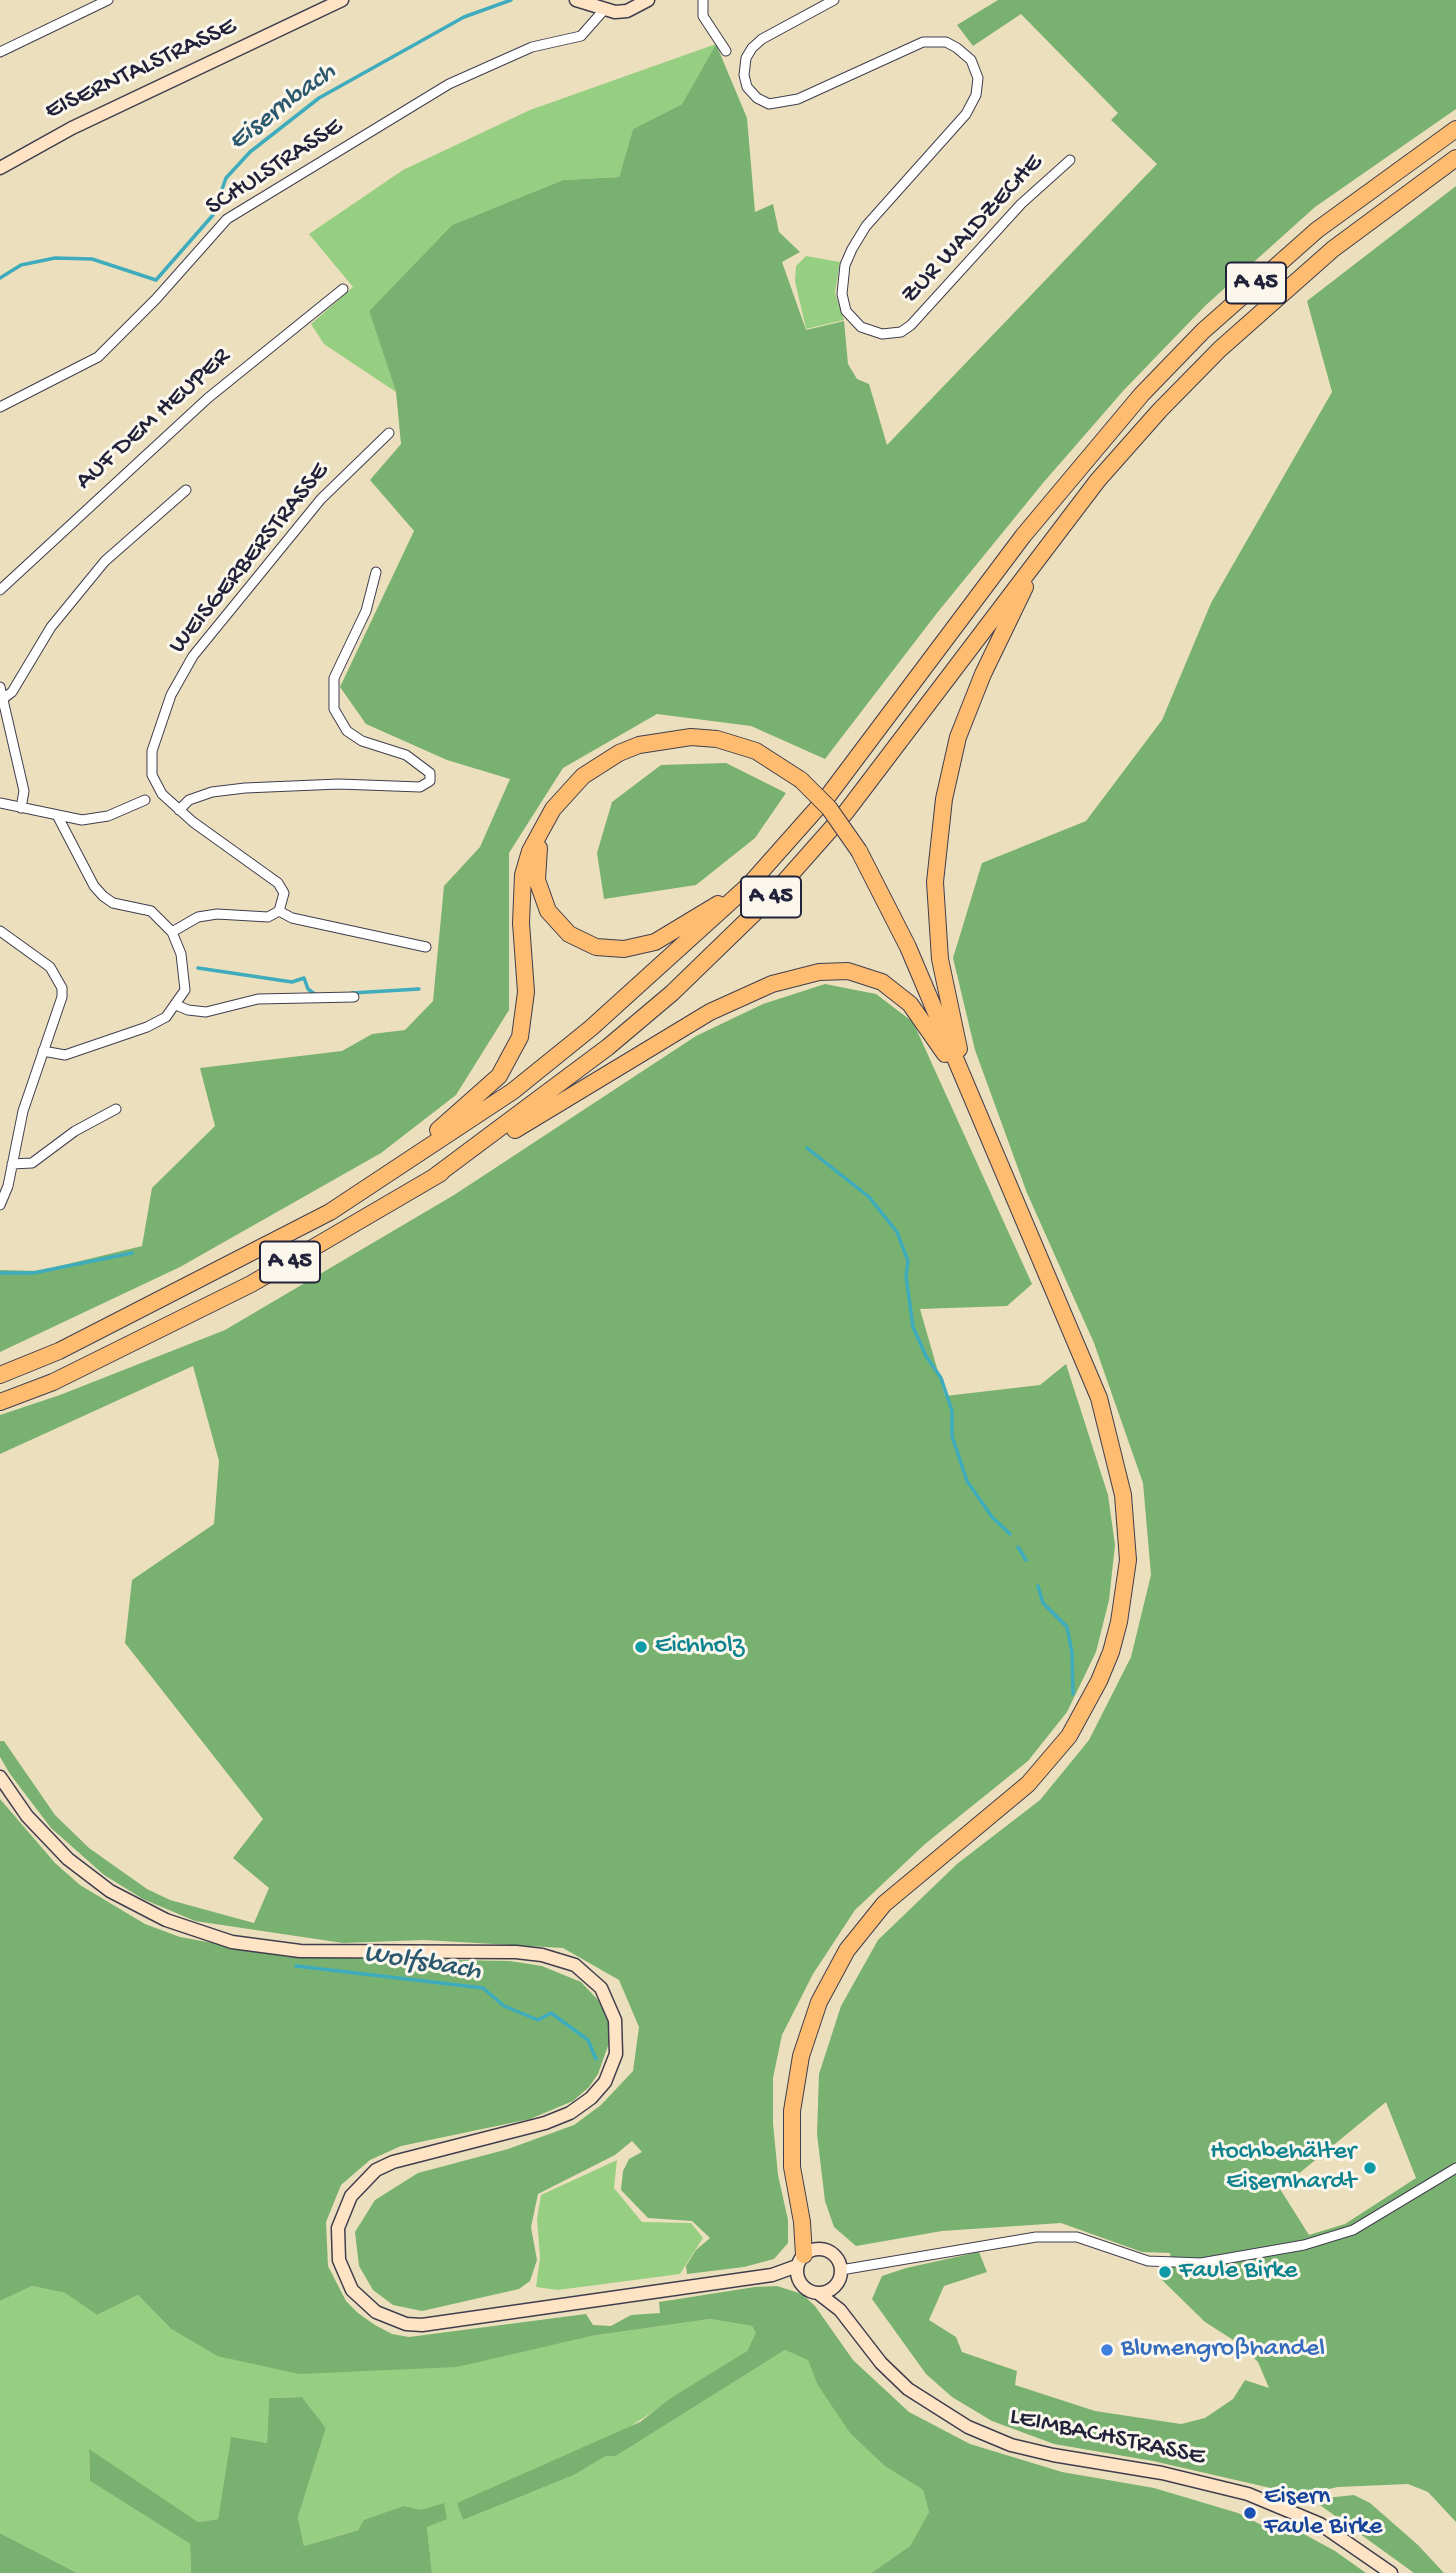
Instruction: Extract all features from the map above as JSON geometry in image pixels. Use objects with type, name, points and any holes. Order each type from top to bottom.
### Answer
[{"type":"highway","name":"A 45","points":[[0,1375],[59,1351],[238,1260],[371,1187],[513,1091],[592,1028],[750,884],[828,796],[1023,536],[1142,394],[1203,331],[1317,230],[1456,129]]},
{"type":"highway","name":"A 45","points":[[0,1402],[53,1382],[251,1284],[434,1177],[608,1047],[672,993],[769,899],[822,841],[907,735],[1098,480],[1220,349],[1333,249],[1456,159]]},
{"type":"highway","points":[[968,1089],[940,959],[935,882],[944,799],[958,737],[983,674],[1042,553]]},
{"type":"highway","points":[[371,1187],[485,1092],[512,1057],[520,1037],[526,992],[521,923],[523,875],[530,851],[566,792],[600,763],[629,749],[661,740],[704,738],[745,746],[779,763],[801,780],[829,808],[859,851],[894,915],[1086,1367],[1109,1430],[1127,1529],[1125,1591],[1114,1642],[1099,1681],[1062,1745],[1005,1805],[930,1863],[884,1904],[847,1950],[832,1975],[808,2029],[793,2097],[792,2167],[806,2257]]},
{"type":"highway","points":[[542,828],[537,860],[541,898],[562,928],[596,947],[624,949],[655,942],[750,884]]},
{"type":"highway","points":[[434,1177],[710,1013],[772,984],[819,972],[858,973],[898,992],[921,1016],[968,1089]]},
{"type":"main road","name":"EISERNTALSTRASSE","points":[[0,168],[72,128],[342,0]]},
{"type":"main road","points":[[576,0],[603,11],[627,11],[648,0]]},
{"type":"main road","points":[[0,1777],[27,1816],[68,1859],[110,1891],[166,1920],[232,1942],[300,1951],[516,1952],[542,1955],[575,1965],[601,1988],[615,2020],[616,2054],[605,2082],[591,2098],[570,2113],[545,2123],[393,2162],[362,2182],[351,2196],[338,2228],[339,2260],[352,2290],[376,2312],[398,2322],[422,2325],[772,2275],[799,2280],[806,2257]]},
{"type":"main road","points":[[772,2275],[806,2257],[832,2252],[841,2270],[837,2284],[840,2310]]},
{"type":"main road","name":"LEIMBACHSTRASSE","points":[[799,2280],[808,2291],[818,2293],[840,2310],[881,2363],[908,2389],[968,2427],[1011,2445],[1053,2455],[1162,2473],[1248,2494],[1320,2524],[1391,2573]]},
{"type":"main road","points":[[818,2293],[829,2291],[837,2284]]},
{"type":"street","points":[[0,52],[108,0]]},
{"type":"street","points":[[703,0],[703,16],[726,51]]},
{"type":"street","name":"ZUR WALDZECHE","points":[[834,0],[762,39],[752,48],[746,58],[744,75],[747,87],[757,98],[769,104],[798,99],[923,42],[934,41],[946,42],[965,54],[978,78],[976,95],[966,114],[866,226],[852,249],[845,265],[842,294],[846,311],[861,327],[882,334],[901,332],[911,326],[1021,204],[1070,160]]},
{"type":"street","name":"SCHULSTRASSE","points":[[0,407],[97,358],[156,299],[227,219],[474,71],[532,47],[581,36],[590,30],[603,11]]},
{"type":"street","name":"AUF DEM HEUPER","points":[[0,590],[208,398],[343,289]]},
{"type":"street","name":"WEISGERBERSTRASSE","points":[[279,911],[284,893],[278,883],[179,810],[154,782],[151,766],[160,721],[182,676],[226,614],[321,499],[388,433]]},
{"type":"street","points":[[4,698],[12,692],[51,627],[105,561],[186,490]]},
{"type":"street","points":[[179,810],[189,800],[212,792],[234,789],[339,784],[420,787],[430,781],[430,773],[406,755],[362,741],[347,731],[334,709],[334,678],[366,611],[376,572]]},
{"type":"street","points":[[0,687],[24,790],[21,808]]},
{"type":"street","points":[[0,803],[82,820],[108,816],[145,800]]},
{"type":"street","points":[[43,1051],[65,1055],[147,1027],[166,1017],[185,990],[184,971],[172,932],[151,911],[113,903],[94,886],[57,815]]},
{"type":"street","points":[[172,932],[198,917],[217,914],[268,917],[279,911],[292,918],[426,947]]},
{"type":"street","points":[[0,931],[50,967],[62,988],[23,1111],[0,1205]]},
{"type":"street","points":[[176,1005],[188,1010],[206,1012],[258,999],[354,998]]},
{"type":"street","points":[[12,1164],[32,1163],[75,1131],[116,1109]]},
{"type":"street","points":[[841,2270],[1036,2237],[1077,2237],[1148,2261],[1201,2263],[1304,2245],[1353,2230],[1456,2168]]},
{"type":"green space","points":[[998,0],[1456,0],[1456,109],[1315,207],[1206,305],[1123,391],[1043,483],[937,613],[825,759],[751,726],[657,714],[563,768],[509,853],[509,1010],[456,1095],[381,1153],[180,1267],[0,1352],[0,1270],[39,1271],[142,1246],[152,1188],[215,1126],[200,1068],[342,1051],[372,1034],[405,1030],[433,1001],[444,886],[480,847],[510,779],[447,760],[366,724],[340,687],[414,531],[370,480],[401,444],[396,392],[369,311],[452,225],[563,180],[619,177],[633,129],[682,104],[716,44],[747,118],[755,212],[773,204],[779,232],[800,252],[782,262],[806,330],[844,321],[848,364],[857,379],[869,384],[887,445],[1157,164],[1111,120],[1118,113],[1021,14],[973,46],[957,25]]},
{"type":"green space","points":[[716,44],[682,104],[633,129],[619,177],[563,180],[452,225],[369,311],[396,392],[324,344],[311,324],[353,287],[309,234],[403,170],[530,110]]},
{"type":"green space","points":[[1456,186],[1456,2522],[1428,2492],[1408,2484],[1338,2487],[1301,2495],[1153,2461],[1054,2444],[992,2421],[952,2397],[926,2374],[872,2299],[882,2276],[979,2252],[987,2272],[944,2286],[929,2320],[956,2337],[962,2352],[1017,2371],[1015,2385],[1095,2411],[1181,2424],[1205,2418],[1233,2399],[1245,2380],[1269,2388],[1258,2362],[1238,2343],[1205,2322],[1161,2279],[1171,2268],[1170,2253],[1142,2252],[1061,2223],[942,2231],[856,2246],[834,2227],[825,2201],[817,2134],[819,2074],[841,2006],[878,1940],[957,1864],[1040,1800],[1089,1740],[1131,1657],[1151,1575],[1143,1483],[1094,1343],[1027,1193],[975,1050],[953,958],[982,863],[1086,821],[1162,720],[1211,603],[1332,392],[1307,301]],"holes":[[[1386,2102],[1416,2178],[1345,2224],[1309,2235],[1280,2189]]]},
{"type":"green space","points":[[806,256],[840,262],[835,293],[844,320],[806,329],[795,281],[796,266]]},
{"type":"green space","points":[[726,763],[786,793],[755,838],[696,885],[604,899],[597,853],[612,802],[661,765]]},
{"type":"green space","points":[[825,984],[876,994],[913,1022],[1032,1284],[1007,1306],[920,1309],[945,1396],[1040,1385],[1066,1364],[1108,1495],[1115,1545],[1109,1600],[1096,1652],[1067,1712],[1028,1761],[925,1844],[855,1910],[813,1974],[782,2035],[773,2078],[773,2123],[778,2175],[788,2220],[788,2243],[774,2259],[744,2267],[687,2274],[686,2266],[696,2250],[710,2238],[692,2221],[648,2218],[621,2190],[623,2171],[629,2159],[642,2152],[632,2141],[615,2155],[538,2194],[531,2227],[537,2260],[530,2281],[519,2289],[422,2311],[393,2305],[373,2290],[359,2266],[355,2232],[375,2200],[418,2173],[508,2149],[574,2125],[601,2105],[633,2071],[639,2027],[619,1980],[563,1948],[424,1940],[343,1943],[195,1921],[143,1899],[104,1875],[51,1828],[0,1757],[0,1741],[4,1741],[55,1815],[89,1848],[147,1889],[170,1900],[254,1923],[269,1888],[233,1858],[263,1819],[125,1643],[132,1580],[214,1524],[219,1461],[193,1366],[0,1454],[0,1415],[60,1395],[225,1330],[454,1195],[696,1036],[763,1004]]},
{"type":"green space","points":[[0,1799],[55,1863],[80,1885],[145,1924],[180,1937],[289,1957],[510,1961],[542,1966],[581,1982],[598,2000],[608,2020],[609,2043],[598,2074],[589,2087],[573,2101],[530,2119],[401,2146],[370,2160],[341,2185],[326,2222],[328,2266],[346,2301],[375,2325],[392,2334],[409,2337],[586,2314],[593,2325],[611,2326],[631,2315],[660,2313],[659,2302],[777,2286],[802,2294],[815,2306],[853,2360],[909,2412],[970,2444],[1062,2472],[1154,2488],[1238,2513],[1277,2533],[1291,2527],[1335,2551],[1366,2573],[871,2573],[910,2546],[929,2512],[923,2490],[886,2467],[850,2433],[817,2384],[808,2360],[785,2350],[616,2456],[606,2456],[574,2475],[463,2520],[457,2503],[640,2422],[671,2398],[747,2351],[756,2333],[752,2326],[710,2319],[591,2336],[457,2367],[299,2374],[217,2356],[171,2329],[138,2295],[97,2315],[65,2293],[32,2286],[0,2301]]},
{"type":"green space","points":[[617,2160],[614,2188],[642,2222],[691,2223],[703,2238],[680,2274],[558,2290],[536,2287],[540,2257],[537,2219],[541,2195]]},
{"type":"green space","points":[[32,2286],[65,2293],[97,2315],[138,2295],[171,2329],[217,2356],[591,2336],[710,2319],[752,2326],[757,2333],[747,2351],[617,2435],[458,2503],[463,2520],[574,2475],[606,2456],[616,2456],[785,2350],[808,2359],[817,2384],[886,2467],[923,2490],[929,2512],[910,2546],[871,2573],[432,2573],[427,2527],[443,2504],[304,2546],[298,2517],[326,2428],[302,2397],[269,2398],[267,2443],[231,2438],[218,2519],[198,2522],[89,2450],[90,2481],[190,2544],[191,2573],[77,2573],[0,2533],[0,2301]]},
{"type":"green space","points":[[302,2397],[326,2428],[298,2517],[304,2546],[358,2530],[364,2520],[404,2506],[421,2510],[444,2503],[447,2519],[427,2527],[432,2573],[191,2573],[190,2544],[90,2481],[89,2449],[198,2522],[218,2519],[231,2437],[267,2443],[269,2398]]},
{"type":"green space","points":[[1354,2495],[1370,2503],[1418,2545],[1444,2573],[1414,2573],[1320,2505],[1326,2498]]},
{"type":"green space","points":[[0,2533],[77,2573],[0,2573]]},
{"type":"waterway","name":"Eisernbach","points":[[0,278],[21,265],[55,258],[92,259],[156,280],[213,215],[226,178],[250,152],[319,98],[464,17],[511,0]]},
{"type":"waterway","points":[[198,968],[292,982],[304,978],[308,989],[316,995]]},
{"type":"waterway","points":[[352,993],[419,989]]},
{"type":"waterway","points":[[807,1148],[869,1197],[897,1232],[908,1261],[906,1276],[913,1327],[926,1356],[941,1378],[952,1411],[952,1436],[967,1481],[992,1517],[1010,1534]]},
{"type":"waterway","points":[[0,1273],[33,1273],[132,1253]]},
{"type":"waterway","points":[[1018,1547],[1026,1560]]},
{"type":"waterway","points":[[1038,1586],[1043,1603],[1067,1627],[1072,1653],[1073,1694]]},
{"type":"waterway","name":"Wolfsbach","points":[[296,1966],[483,1988],[504,2006],[538,2020],[551,2013],[588,2040],[596,2059]]},
{"type":"place","name":"Eichholz","points":[[641,1647]]},
{"type":"place","name":"Hochbehälter Eisernhardt","points":[[1370,2168]]},
{"type":"place","name":"Faule Birke","points":[[1165,2272]]},
{"type":"place","name":"Blumengroßhandel","points":[[1107,2350]]},
{"type":"place","name":"Eisern Faule Birke","points":[[1250,2513]]}]
